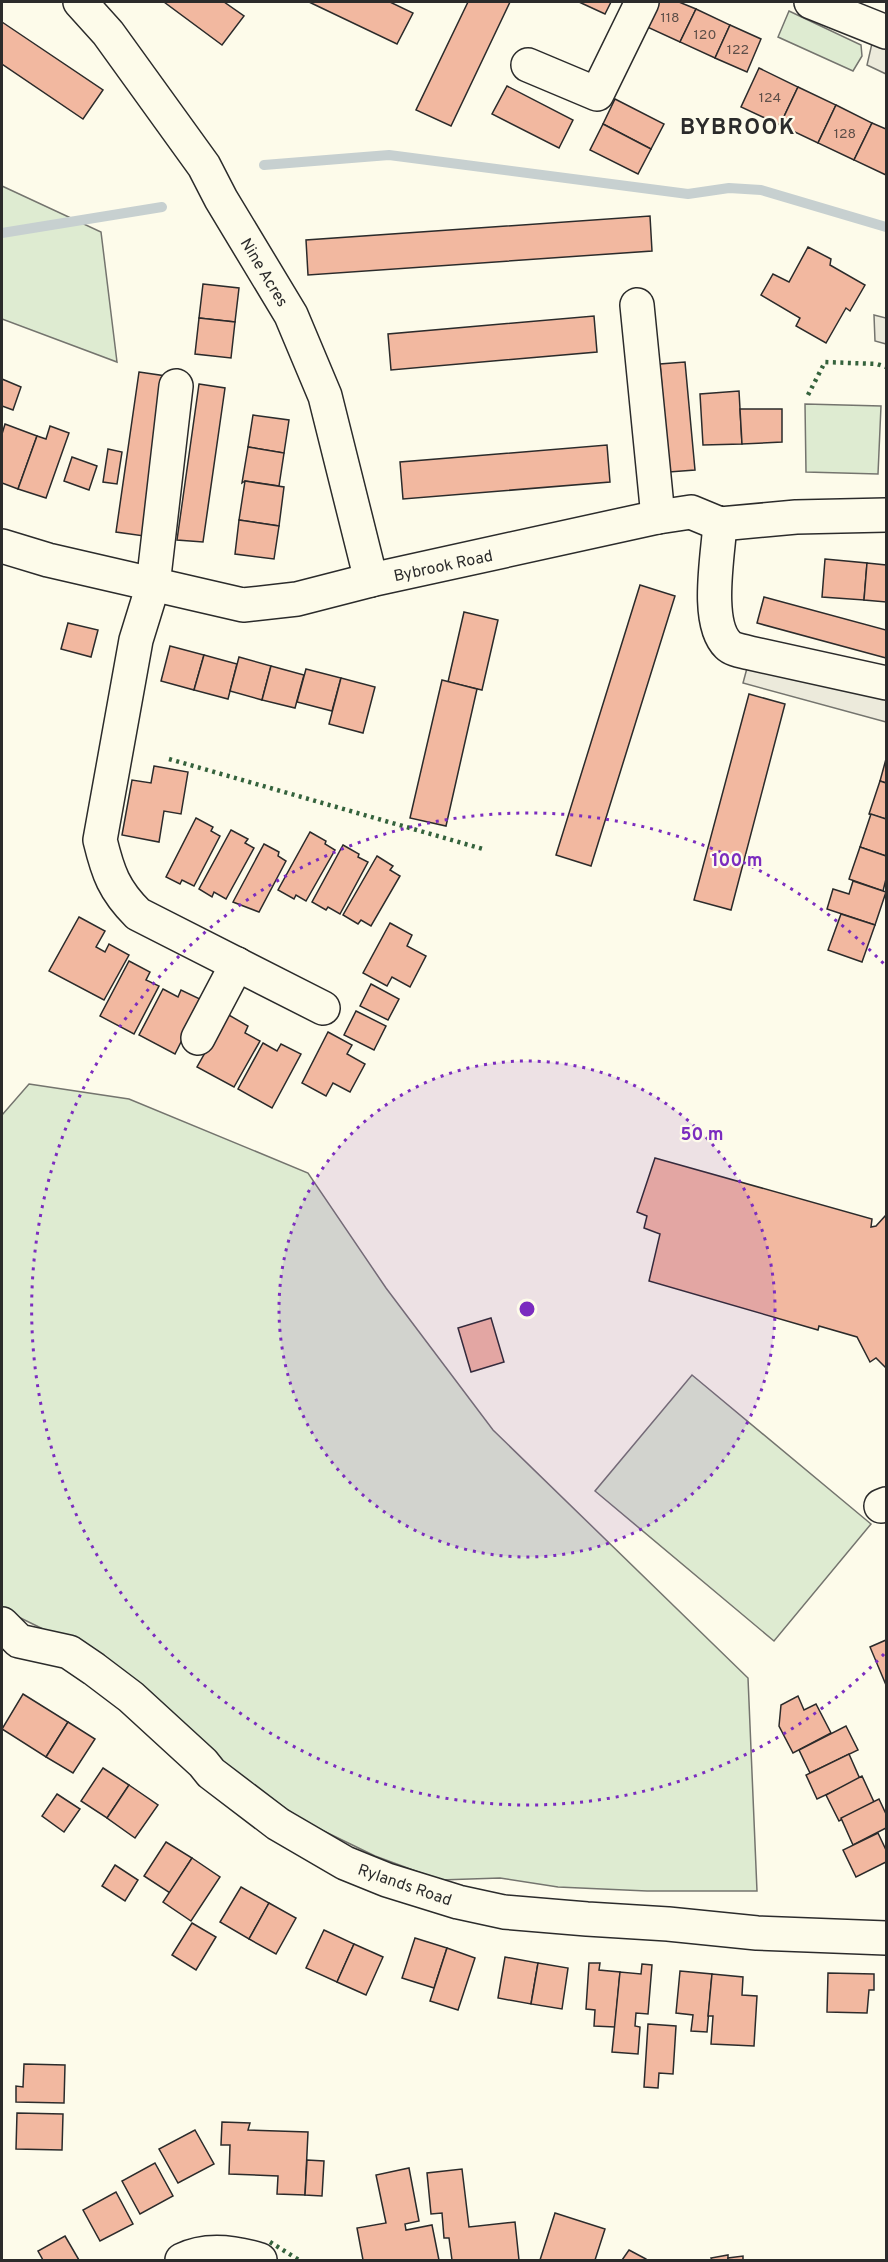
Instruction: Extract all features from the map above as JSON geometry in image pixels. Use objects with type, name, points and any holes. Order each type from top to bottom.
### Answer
[{"type":"street","name":"Nine Acres","points":[[80,2],[108,33],[204,166],[221,200],[291,315],[325,396],[371,580]]},
{"type":"street","points":[[528,65],[597,94],[642,2]]},
{"type":"street","points":[[811,2],[886,32]]},
{"type":"street","points":[[638,305],[658,517]]},
{"type":"street","points":[[176,386],[153,585],[136,640],[100,840],[102,849],[111,877],[121,897],[138,914],[323,1008]]},
{"type":"street","name":"Bybrook Road","points":[[2,546],[48,560],[243,605],[297,599],[371,580],[658,517],[691,512],[720,524],[796,517],[886,515]]},
{"type":"street","points":[[720,524],[715,623],[729,646],[750,653],[886,683]]},
{"type":"street","points":[[198,1038],[237,964]]},
{"type":"street","name":"Rylands Road","points":[[2,1624],[19,1641],[69,1652],[131,1697],[203,1762],[211,1773],[278,1824],[345,1863],[387,1880],[458,1902],[504,1912],[757,1933],[886,1938]]},
{"type":"street","points":[[182,2260],[211,2252],[242,2255],[260,2260]]},
{"type":"green space","points":[[789,11],[861,45],[862,56],[853,71],[778,37]]},
{"type":"green space","points":[[2,186],[101,232],[117,362],[2,319]]},
{"type":"green space","points":[[805,404],[881,406],[878,474],[806,472]]},
{"type":"green space","points":[[29,1084],[129,1099],[308,1173],[386,1288],[493,1430],[748,1678],[757,1891],[647,1891],[558,1887],[500,1878],[440,1880],[375,1856],[305,1822],[235,1772],[86,1650],[2,1609],[2,1115]]},
{"type":"green space","points":[[692,1375],[871,1524],[774,1641],[595,1491]]},
{"type":"shaded area","points":[[873,39],[886,45],[886,74],[867,65]]},
{"type":"shaded area","points":[[874,315],[886,318],[886,344],[875,341]]},
{"type":"shaded area","points":[[750,657],[886,694],[886,722],[743,683]]},
{"type":"building","points":[[164,2],[224,2],[244,16],[222,45]]},
{"type":"building","points":[[309,2],[390,2],[413,13],[397,44]]},
{"type":"building","points":[[468,2],[510,2],[451,126],[416,110]]},
{"type":"building","points":[[579,2],[611,2],[605,14]]},
{"type":"building","points":[[657,2],[679,2],[696,9],[680,42],[645,26]]},
{"type":"building","points":[[696,9],[730,25],[715,58],[680,42]]},
{"type":"building","points":[[2,22],[103,90],[83,119],[2,64]]},
{"type":"building","points":[[730,25],[761,39],[747,72],[715,58]]},
{"type":"building","points":[[759,68],[798,87],[780,125],[741,107]]},
{"type":"building","points":[[507,86],[573,120],[559,148],[492,114]]},
{"type":"building","points":[[798,87],[836,105],[818,143],[780,125]]},
{"type":"building","points":[[615,99],[664,124],[651,149],[603,124]]},
{"type":"building","points":[[836,105],[872,123],[854,160],[818,143]]},
{"type":"building","points":[[872,123],[886,129],[886,175],[854,160]]},
{"type":"building","points":[[603,124],[651,149],[638,174],[590,150]]},
{"type":"building","points":[[650,216],[652,251],[308,275],[306,240]]},
{"type":"building","points":[[808,247],[831,259],[830,265],[865,285],[850,311],[846,308],[826,343],[796,326],[800,318],[761,295],[773,274],[789,282]]},
{"type":"building","points":[[203,284],[239,288],[235,322],[199,318]]},
{"type":"building","points":[[594,316],[597,352],[391,370],[388,334]]},
{"type":"building","points":[[199,318],[235,322],[231,358],[195,354]]},
{"type":"building","points":[[685,362],[695,470],[669,472],[660,364]]},
{"type":"building","points":[[139,372],[166,376],[144,536],[116,532]]},
{"type":"building","points":[[2,379],[21,387],[13,410],[2,406]]},
{"type":"building","points":[[199,384],[225,388],[203,542],[177,540]]},
{"type":"building","points":[[739,391],[742,444],[703,445],[700,394]]},
{"type":"building","points":[[740,409],[782,409],[782,442],[742,444]]},
{"type":"building","points":[[253,415],[289,420],[284,453],[248,447]]},
{"type":"building","points":[[5,424],[37,436],[18,489],[2,483],[2,434]]},
{"type":"building","points":[[50,426],[69,433],[46,498],[18,489],[37,436],[46,439]]},
{"type":"building","points":[[607,445],[610,482],[403,499],[400,462]]},
{"type":"building","points":[[248,447],[284,453],[279,486],[245,481],[242,483]]},
{"type":"building","points":[[108,449],[122,452],[117,484],[103,482]]},
{"type":"building","points":[[72,457],[97,466],[89,490],[64,481]]},
{"type":"building","points":[[245,481],[284,487],[279,526],[239,520]]},
{"type":"building","points":[[239,520],[279,526],[274,559],[235,554]]},
{"type":"building","points":[[825,559],[867,563],[864,600],[822,597]]},
{"type":"building","points":[[867,563],[886,565],[886,602],[864,600]]},
{"type":"building","points":[[640,585],[675,596],[591,866],[556,855]]},
{"type":"building","points":[[764,597],[886,630],[886,658],[757,623]]},
{"type":"building","points":[[464,612],[498,620],[482,690],[448,682]]},
{"type":"building","points":[[68,623],[98,630],[91,657],[61,649]]},
{"type":"building","points":[[170,646],[204,655],[194,690],[161,681]]},
{"type":"building","points":[[204,655],[237,664],[228,699],[194,690]]},
{"type":"building","points":[[239,657],[271,666],[262,700],[230,691]]},
{"type":"building","points":[[271,666],[304,675],[295,708],[262,700]]},
{"type":"building","points":[[306,669],[341,678],[332,711],[297,702]]},
{"type":"building","points":[[341,678],[375,687],[363,733],[329,724]]},
{"type":"building","points":[[442,680],[477,689],[446,826],[410,818]]},
{"type":"building","points":[[749,694],[785,704],[731,910],[694,900]]},
{"type":"building","points":[[886,759],[886,783],[880,781]]},
{"type":"building","points":[[154,766],[188,772],[181,814],[164,811],[159,842],[122,835],[132,780],[151,783]]},
{"type":"building","points":[[880,781],[886,783],[886,819],[869,814]]},
{"type":"building","points":[[871,814],[886,819],[886,856],[860,847]]},
{"type":"building","points":[[196,818],[213,827],[211,831],[220,836],[194,886],[182,880],[180,884],[166,877]]},
{"type":"building","points":[[231,830],[248,839],[245,843],[254,848],[226,899],[214,892],[212,897],[199,889]]},
{"type":"building","points":[[310,832],[326,841],[325,844],[335,850],[306,901],[296,895],[294,899],[278,890]]},
{"type":"building","points":[[264,844],[279,852],[278,856],[286,861],[259,912],[233,902]]},
{"type":"building","points":[[343,845],[368,862],[340,914],[328,907],[326,910],[312,902]]},
{"type":"building","points":[[860,847],[886,856],[886,879],[883,891],[849,879]]},
{"type":"building","points":[[377,856],[393,866],[390,870],[400,876],[371,926],[361,920],[358,924],[343,915]]},
{"type":"building","points":[[853,881],[886,892],[875,925],[827,909],[833,889],[849,894]]},
{"type":"building","points":[[841,914],[875,925],[862,962],[828,950]]},
{"type":"building","points":[[79,917],[105,931],[96,947],[105,952],[109,944],[129,955],[104,1000],[49,971]]},
{"type":"building","points":[[390,923],[412,935],[407,946],[426,956],[410,987],[392,977],[387,986],[363,973]]},
{"type":"building","points":[[129,961],[150,972],[146,980],[159,986],[134,1034],[100,1016]]},
{"type":"building","points":[[371,984],[399,999],[388,1020],[360,1006]]},
{"type":"building","points":[[163,989],[178,997],[181,990],[202,1000],[175,1054],[139,1035]]},
{"type":"building","points":[[356,1011],[386,1026],[374,1050],[344,1035]]},
{"type":"building","points":[[227,1014],[248,1026],[245,1033],[260,1041],[234,1087],[197,1067]]},
{"type":"building","points":[[328,1032],[352,1045],[347,1054],[365,1064],[350,1092],[333,1083],[326,1096],[302,1083]]},
{"type":"building","points":[[263,1043],[277,1051],[281,1044],[301,1054],[272,1108],[238,1089]]},
{"type":"building","points":[[655,1158],[872,1219],[871,1227],[876,1226],[886,1215],[886,1368],[876,1358],[870,1362],[857,1337],[819,1326],[818,1330],[649,1281],[660,1234],[644,1228],[647,1216],[637,1212]]},
{"type":"building","points":[[491,1318],[504,1362],[471,1372],[458,1328]]},
{"type":"building","points":[[886,1640],[886,1685],[870,1647]]},
{"type":"building","points":[[23,1694],[68,1722],[46,1757],[2,1729]]},
{"type":"building","points":[[798,1696],[804,1710],[816,1704],[831,1733],[793,1753],[779,1726],[781,1705]]},
{"type":"building","points":[[68,1722],[95,1739],[73,1773],[46,1757]]},
{"type":"building","points":[[846,1726],[858,1750],[810,1773],[799,1750]]},
{"type":"building","points":[[849,1754],[860,1779],[817,1799],[806,1775]]},
{"type":"building","points":[[103,1768],[129,1785],[107,1818],[81,1801]]},
{"type":"building","points":[[862,1776],[874,1802],[839,1821],[826,1795]]},
{"type":"building","points":[[129,1785],[158,1805],[135,1838],[107,1818]]},
{"type":"building","points":[[57,1794],[80,1809],[64,1832],[42,1816]]},
{"type":"building","points":[[879,1799],[886,1814],[886,1828],[853,1845],[841,1818]]},
{"type":"building","points":[[878,1833],[886,1850],[886,1862],[856,1877],[843,1850]]},
{"type":"building","points":[[166,1842],[192,1858],[170,1893],[144,1876]]},
{"type":"building","points":[[192,1858],[220,1877],[191,1921],[163,1902]]},
{"type":"building","points":[[115,1865],[138,1880],[125,1901],[102,1886]]},
{"type":"building","points":[[241,1887],[269,1903],[249,1939],[220,1922]]},
{"type":"building","points":[[269,1903],[296,1918],[276,1954],[249,1939]]},
{"type":"building","points":[[192,1923],[216,1937],[196,1970],[172,1955]]},
{"type":"building","points":[[324,1930],[354,1944],[337,1982],[306,1968]]},
{"type":"building","points":[[415,1938],[447,1948],[434,1988],[402,1978]]},
{"type":"building","points":[[354,1944],[383,1957],[366,1995],[337,1982]]},
{"type":"building","points":[[447,1948],[475,1958],[458,2010],[430,2001]]},
{"type":"building","points":[[505,1957],[538,1963],[531,2004],[498,1998]]},
{"type":"building","points":[[538,1963],[568,1968],[562,2009],[531,2004]]},
{"type":"building","points":[[589,1963],[600,1963],[599,1970],[620,1972],[615,2027],[594,2026],[595,2010],[586,2009]]},
{"type":"building","points":[[642,1964],[652,1965],[648,2014],[636,2013],[635,2026],[640,2027],[638,2054],[612,2052],[620,1972],[641,1974]]},
{"type":"building","points":[[680,1971],[712,1974],[707,2032],[691,2031],[693,2015],[676,2013]]},
{"type":"building","points":[[828,1973],[874,1974],[874,1990],[869,1990],[867,2013],[827,2012]]},
{"type":"building","points":[[712,1974],[743,1977],[742,1995],[757,1996],[754,2046],[711,2044],[713,2016],[708,2016]]},
{"type":"building","points":[[648,2024],[676,2026],[673,2074],[659,2073],[658,2088],[644,2087]]},
{"type":"building","points":[[24,2064],[65,2065],[64,2103],[16,2102],[16,2086],[23,2087]]},
{"type":"building","points":[[17,2113],[63,2114],[62,2150],[16,2149]]},
{"type":"building","points":[[222,2122],[250,2123],[248,2130],[308,2132],[305,2195],[277,2194],[278,2176],[229,2174],[230,2145],[221,2145]]},
{"type":"building","points":[[195,2130],[214,2164],[178,2183],[159,2149]]},
{"type":"building","points":[[307,2160],[324,2161],[322,2196],[305,2195]]},
{"type":"building","points":[[155,2163],[173,2196],[140,2214],[122,2181]]},
{"type":"building","points":[[409,2168],[419,2221],[405,2224],[406,2230],[432,2225],[439,2260],[363,2260],[357,2228],[386,2223],[376,2175]]},
{"type":"building","points":[[462,2169],[469,2227],[515,2222],[519,2260],[452,2260],[449,2238],[444,2238],[442,2213],[431,2214],[427,2173]]},
{"type":"building","points":[[116,2192],[133,2224],[100,2241],[83,2210]]},
{"type":"building","points":[[555,2213],[605,2229],[595,2260],[540,2260]]},
{"type":"building","points":[[65,2236],[79,2260],[43,2260],[38,2251]]},
{"type":"building","points":[[629,2250],[646,2259],[646,2260],[622,2260]]},
{"type":"building","points":[[728,2255],[728,2260],[712,2260],[711,2258]]},
{"type":"building","points":[[743,2256],[743,2260],[728,2260],[728,2258]]},
{"type":"waterway","points":[[264,165],[389,155],[688,194],[729,188],[761,190],[886,227]]},
{"type":"waterway","points":[[2,233],[162,207]]},
{"type":"hedge","points":[[808,395],[825,362],[877,364],[886,367]]},
{"type":"hedge","points":[[169,759],[483,849]]},
{"type":"hedge","points":[[270,2242],[299,2260]]},
{"type":"district","name":"BYBROOK","points":[[738,126]]}]
